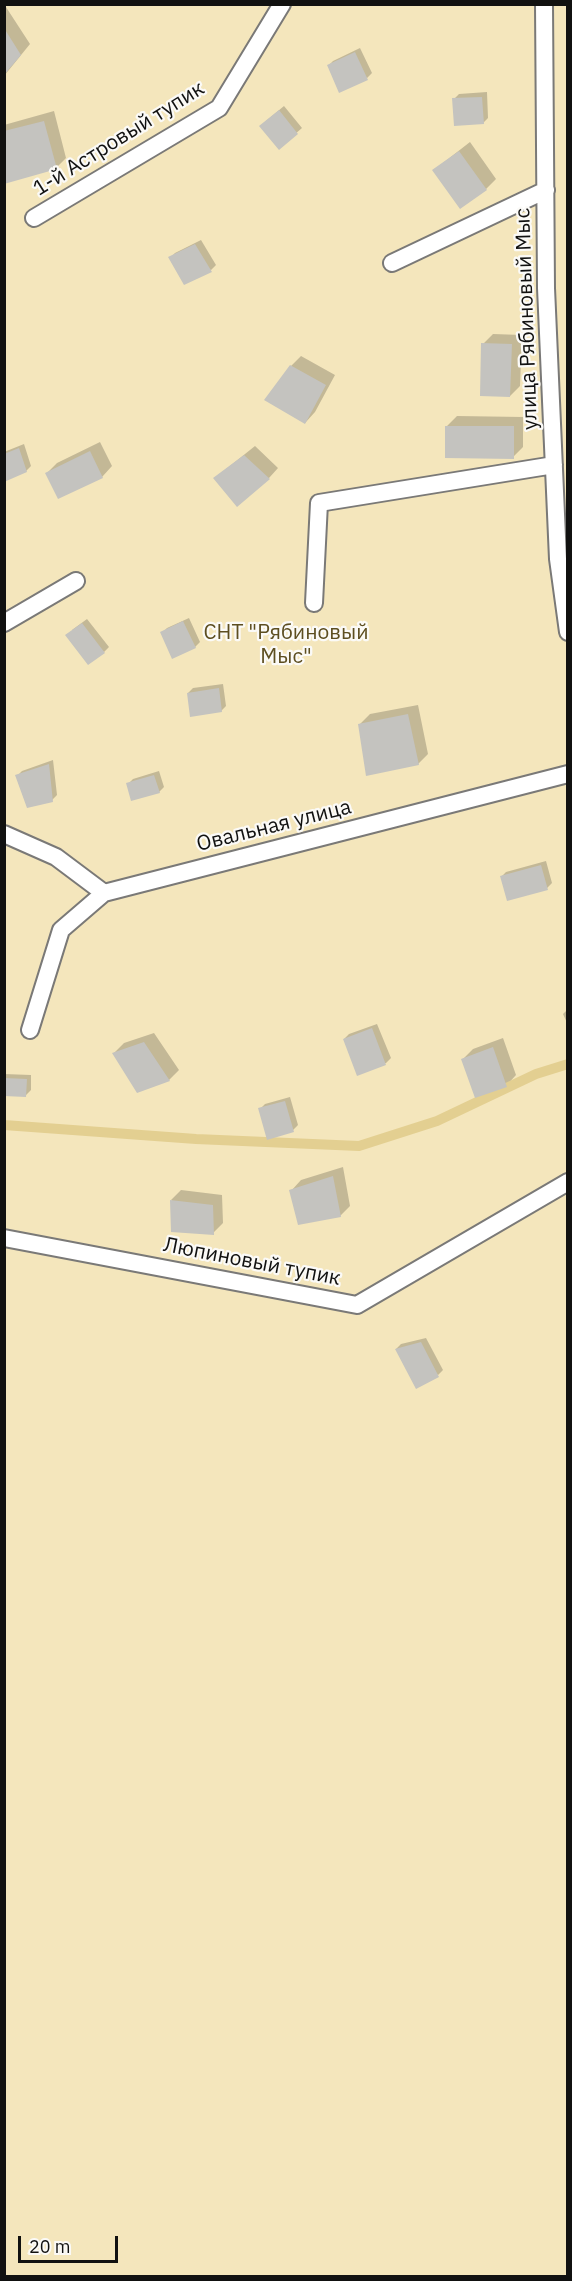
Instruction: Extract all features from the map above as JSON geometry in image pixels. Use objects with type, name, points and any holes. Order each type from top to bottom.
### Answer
[{"type":"lane","name":"1-й Астровый тупик","points":[[34,218],[219,108],[282,4]]},
{"type":"lane","name":"улица Рябиновый Мыс","points":[[544,4],[546,288],[558,559],[567,632]]},
{"type":"lane","points":[[392,263],[546,190]]},
{"type":"lane","points":[[314,603],[319,503],[554,465]]},
{"type":"lane","points":[[4,623],[76,581]]},
{"type":"lane","name":"Овальная улица","points":[[105,893],[567,774]]},
{"type":"lane","points":[[4,834],[56,857],[105,893],[61,930],[30,1030]]},
{"type":"lane","name":"Люпиновый тупик","points":[[4,1238],[357,1305],[567,1182]]},
{"type":"green space","name":"СНТ \"Рябиновый Мыс\"","points":[[5,5],[567,5],[567,2276],[5,2276]]},
{"type":"building","points":[[4,28],[21,55],[4,75]]},
{"type":"building","points":[[355,52],[368,80],[339,93],[327,65]]},
{"type":"building","points":[[482,97],[484,124],[454,126],[452,98]]},
{"type":"building","points":[[279,110],[298,134],[279,150],[259,126]]},
{"type":"building","points":[[44,121],[57,169],[4,184],[4,131]]},
{"type":"building","points":[[459,151],[487,190],[460,209],[432,170]]},
{"type":"building","points":[[195,244],[212,272],[184,285],[168,257]]},
{"type":"building","points":[[481,343],[512,344],[510,397],[480,396]]},
{"type":"building","points":[[290,365],[326,385],[305,424],[264,400]]},
{"type":"building","points":[[445,426],[514,426],[514,459],[445,458]]},
{"type":"building","points":[[19,448],[27,472],[4,482],[4,454]]},
{"type":"building","points":[[90,451],[103,478],[58,499],[45,473]]},
{"type":"building","points":[[244,455],[270,479],[237,507],[213,478]]},
{"type":"building","points":[[183,621],[196,648],[172,659],[160,632]]},
{"type":"building","points":[[82,623],[105,653],[88,665],[65,635]]},
{"type":"building","points":[[219,688],[222,712],[190,717],[187,693]]},
{"type":"building","points":[[408,714],[419,765],[366,776],[358,724]]},
{"type":"building","points":[[49,764],[53,802],[27,808],[15,775]]},
{"type":"building","points":[[154,775],[160,793],[131,801],[126,783]]},
{"type":"building","points":[[541,865],[548,890],[507,901],[500,876]]},
{"type":"building","points":[[372,1028],[386,1065],[357,1076],[343,1039]]},
{"type":"building","points":[[144,1042],[170,1081],[137,1093],[112,1053]]},
{"type":"building","points":[[493,1047],[507,1087],[475,1098],[461,1059]]},
{"type":"building","points":[[4,1078],[27,1079],[26,1097],[4,1096]]},
{"type":"building","points":[[285,1101],[294,1132],[267,1140],[258,1108]]},
{"type":"building","points":[[333,1176],[341,1217],[298,1225],[289,1190]]},
{"type":"building","points":[[170,1200],[213,1205],[214,1235],[171,1232]]},
{"type":"building","points":[[421,1342],[439,1377],[416,1389],[395,1349]]},
{"type":"waterway","points":[[4,1125],[196,1139],[359,1146],[437,1121],[536,1074],[568,1064]]}]
